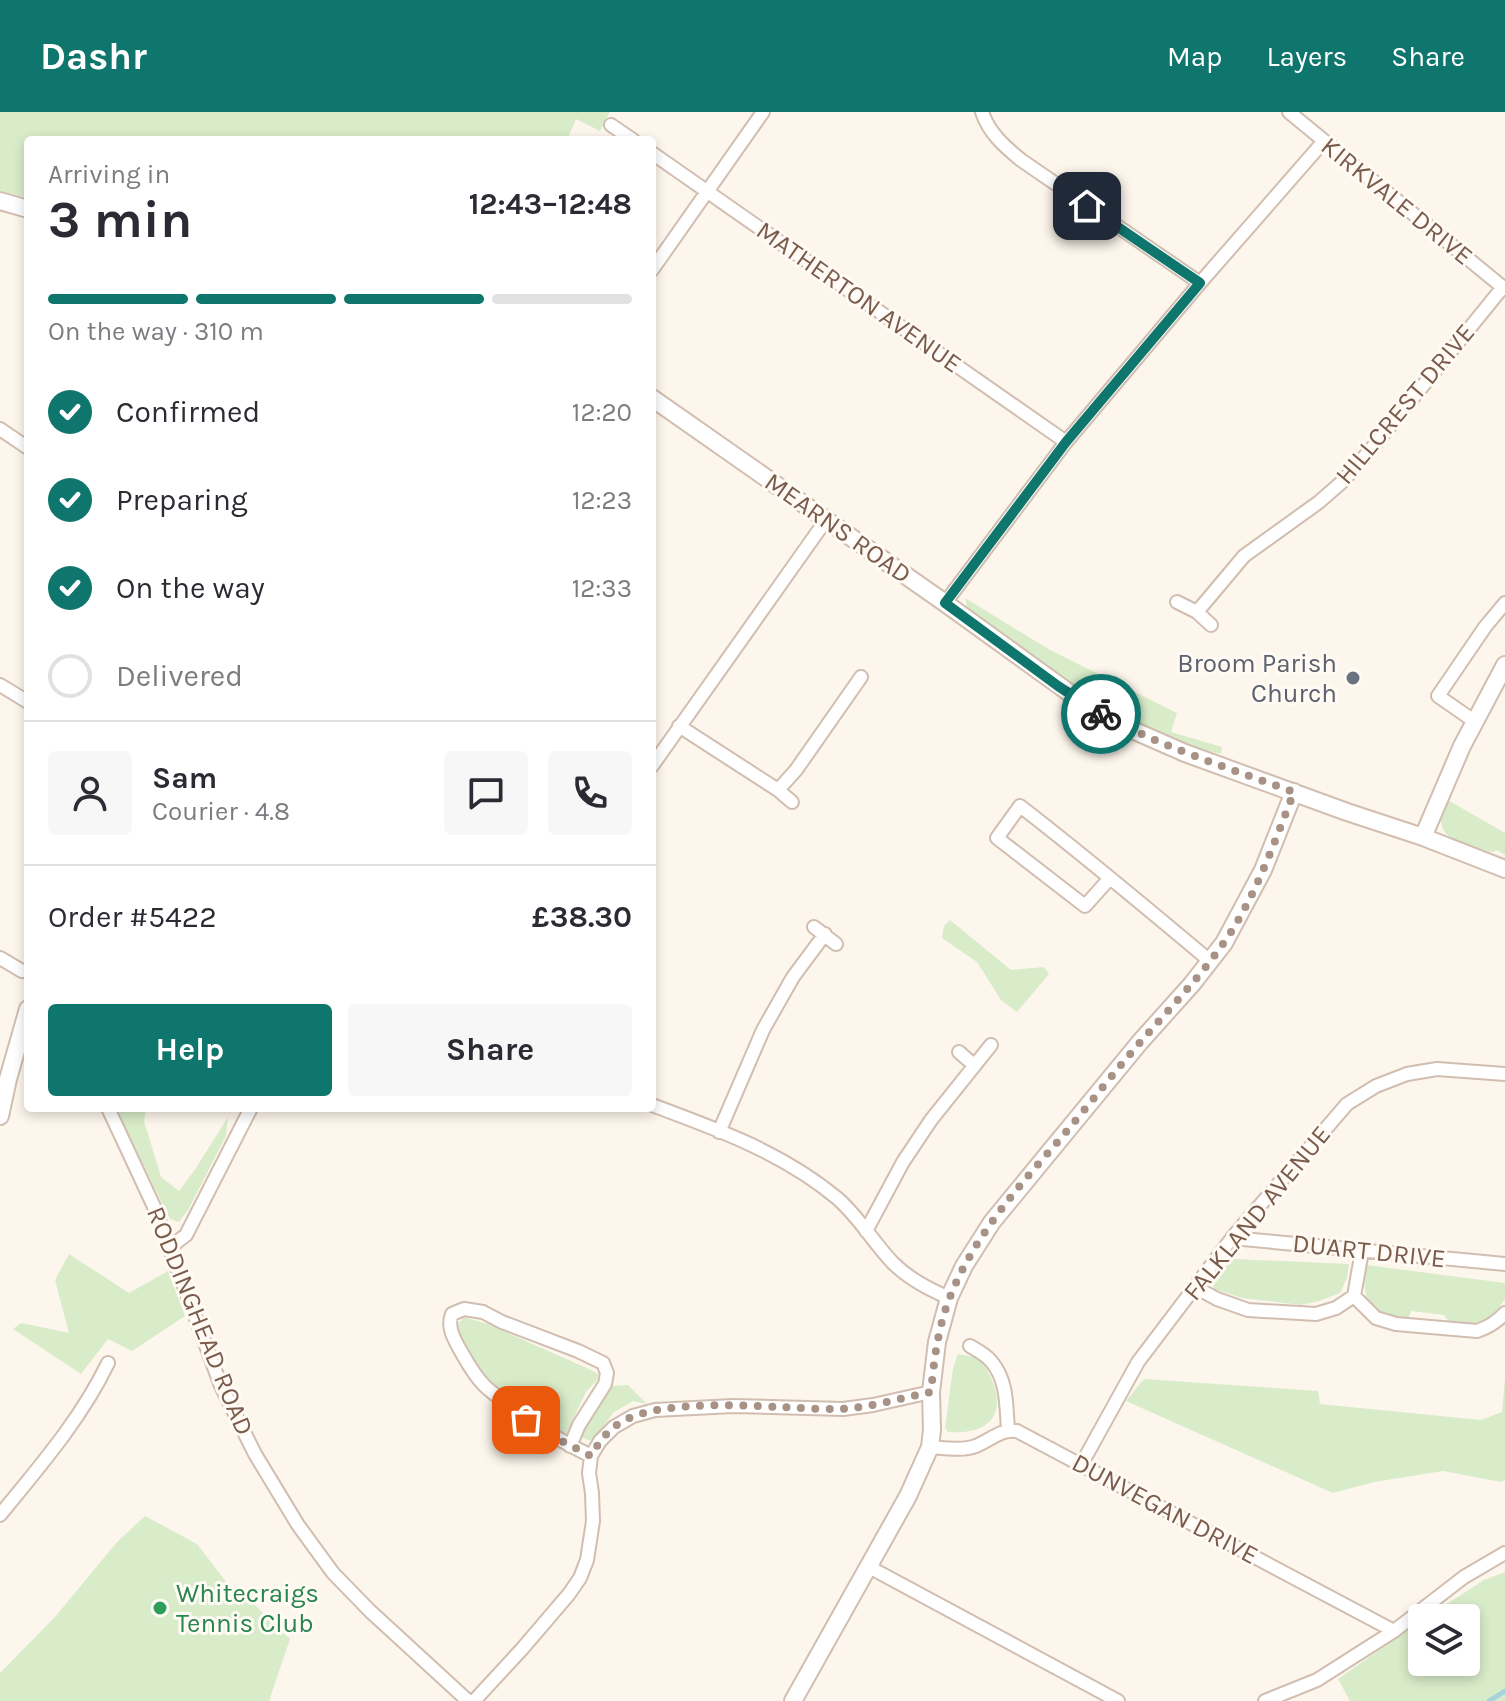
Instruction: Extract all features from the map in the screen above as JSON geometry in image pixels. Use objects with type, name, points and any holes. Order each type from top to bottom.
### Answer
[{"type":"street","points":[[656,264],[763,112]]},
{"type":"street","points":[[982,112],[990,130],[1021,160],[1200,283]]},
{"type":"street","name":"KIRKVALE DRIVE","points":[[1291,113],[1504,288]]},
{"type":"street","points":[[611,125],[627,136]]},
{"type":"street","points":[[945,603],[1066,442],[1324,141]]},
{"type":"street","name":"MATHERTON AVENUE","points":[[656,156],[1066,442]]},
{"type":"street","points":[[0,201],[24,208]]},
{"type":"street","name":"HILLCREST DRIVE","points":[[1197,612],[1244,556],[1343,481],[1504,288]]},
{"type":"street","name":"MEARNS ROAD","points":[[656,401],[1089,707],[1185,753],[1505,869]]},
{"type":"street","points":[[0,429],[24,445]]},
{"type":"street","points":[[656,760],[826,520]]},
{"type":"street","points":[[1177,602],[1197,612],[1211,625]]},
{"type":"street","points":[[1474,721],[1438,696],[1505,603]]},
{"type":"street","points":[[1423,837],[1474,721],[1505,665]]},
{"type":"street","points":[[778,790],[796,770],[861,677]]},
{"type":"street","points":[[0,685],[24,700]]},
{"type":"street","points":[[679,726],[792,802]]},
{"type":"street","points":[[793,1701],[908,1496],[930,1447],[931,1392],[937,1342],[949,1298],[964,1266],[992,1222],[1230,934],[1269,858],[1294,792]]},
{"type":"street","points":[[1110,878],[1085,906],[997,838],[1020,806],[1110,878],[1210,961]]},
{"type":"street","points":[[719,1132],[763,1030],[820,931],[836,944]]},
{"type":"street","points":[[0,958],[24,971]]},
{"type":"street","points":[[0,1116],[24,1023]]},
{"type":"street","points":[[866,1231],[903,1162],[931,1120],[991,1045]]},
{"type":"street","points":[[959,1052],[974,1065]]},
{"type":"street","name":"FALKLAND AVENUE","points":[[1081,1465],[1138,1362],[1232,1238],[1347,1104],[1376,1086],[1407,1074],[1437,1069],[1505,1074]]},
{"type":"street","points":[[656,1107],[776,1156],[799,1170],[839,1200],[903,1272],[949,1298]]},
{"type":"street","name":"RODDINGHEAD ROAD","points":[[110,1112],[156,1211],[221,1386],[298,1525],[342,1582],[468,1701]]},
{"type":"street","points":[[169,1248],[186,1235],[249,1112]]},
{"type":"street","name":"DUART DRIVE","points":[[1232,1238],[1505,1264]]},
{"type":"street","points":[[1195,1287],[1248,1310],[1316,1314],[1336,1308],[1354,1296],[1362,1251]]},
{"type":"street","points":[[1354,1296],[1376,1318],[1396,1324],[1477,1331],[1487,1328],[1505,1313]]},
{"type":"street","points":[[570,1446],[579,1425],[605,1384],[607,1373],[603,1363],[483,1312],[464,1309],[452,1314],[449,1322],[454,1339],[483,1384],[526,1420],[570,1446],[591,1456]]},
{"type":"street","points":[[930,1447],[975,1447],[1008,1430],[1002,1379],[990,1359],[970,1346]]},
{"type":"street","points":[[0,1515],[84,1408],[108,1363]]},
{"type":"street","points":[[474,1701],[522,1649],[580,1578],[587,1560],[593,1521],[589,1473],[591,1456],[614,1427],[633,1416],[655,1410],[733,1406],[843,1409],[931,1392]]},
{"type":"street","name":"DUNVEGAN DRIVE","points":[[1008,1430],[1017,1431],[1394,1631]]},
{"type":"street","points":[[1265,1701],[1317,1680],[1394,1631],[1464,1577],[1505,1553]]},
{"type":"street","points":[[869,1567],[1118,1701]]},
{"type":"green space","points":[[0,112],[610,112],[600,131],[576,119],[569,136],[24,136],[24,197],[0,191]]},
{"type":"green space","points":[[965,598],[1050,650],[1177,713],[1171,732],[1222,747],[1221,754],[1189,746],[1137,725],[1095,701],[968,610]]},
{"type":"green space","points":[[1446,799],[1505,833],[1505,855],[1451,838],[1441,823]]},
{"type":"green space","points":[[950,920],[1011,970],[1044,967],[1049,974],[1017,1012],[1001,1000],[977,962],[942,938],[944,926]]},
{"type":"green space","points":[[118,1112],[145,1112],[144,1121],[161,1177],[179,1191],[228,1117],[226,1136],[179,1222],[170,1219]]},
{"type":"green space","points":[[69,1254],[129,1293],[168,1271],[185,1316],[132,1351],[108,1339],[81,1374],[13,1329],[21,1323],[69,1333],[55,1280]]},
{"type":"green space","points":[[1234,1259],[1349,1264],[1340,1293],[1301,1305],[1242,1298],[1214,1289],[1213,1279]]},
{"type":"green space","points":[[1366,1265],[1505,1283],[1505,1299],[1493,1316],[1481,1325],[1449,1322],[1444,1315],[1411,1311],[1408,1320],[1387,1316],[1375,1310],[1368,1299]]},
{"type":"green space","points":[[463,1317],[488,1324],[598,1374],[567,1432],[561,1435],[552,1430],[489,1381],[456,1328]]},
{"type":"green space","points":[[958,1354],[979,1358],[994,1386],[996,1411],[991,1420],[981,1427],[967,1432],[948,1432],[945,1428],[953,1368]]},
{"type":"green space","points":[[1505,1378],[1505,1480],[1501,1482],[1443,1471],[1374,1482],[1333,1493],[1126,1401],[1144,1379],[1318,1391],[1320,1404],[1481,1420],[1502,1412]]},
{"type":"green space","points":[[628,1385],[647,1404],[633,1401],[614,1412],[592,1441],[582,1438],[586,1423],[611,1386]]},
{"type":"green space","name":"Whitecraigs Tennis Club","points":[[145,1516],[197,1544],[234,1592],[249,1599],[290,1639],[269,1701],[0,1701],[0,1673],[55,1617],[117,1542]]},
{"type":"green space","points":[[1505,1572],[1505,1701],[1350,1701],[1338,1679],[1408,1630],[1408,1676],[1480,1676],[1480,1604],[1447,1604],[1484,1580]]},
{"type":"waterway","points":[[1489,1701],[1505,1691]]},
{"type":"way so far","points":[[526,1420],[591,1456],[614,1427],[633,1416],[655,1410],[733,1406],[843,1409],[931,1392],[937,1342],[949,1298],[978,1241],[1224,943],[1269,858],[1294,792],[1185,753],[1101,714]]},
{"type":"place","name":"Broom Parish Church","points":[[1353,678]]},
{"type":"place","name":"Whitecraigs Tennis Club","points":[[160,1608]]},
{"type":"route","points":[[1087,206],[1200,283],[1066,442],[945,603],[1101,714]]}]
